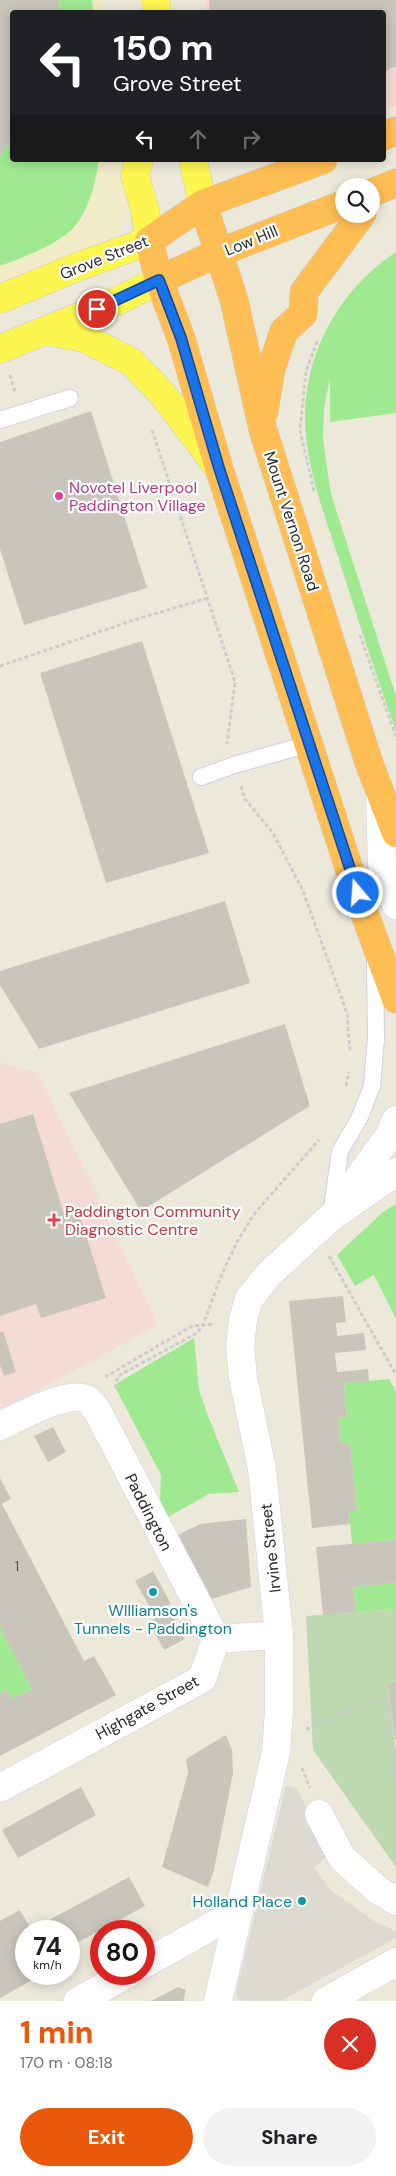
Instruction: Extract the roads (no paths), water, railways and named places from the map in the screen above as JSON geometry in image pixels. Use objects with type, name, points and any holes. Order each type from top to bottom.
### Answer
[{"type":"highway","points":[[203,204],[314,162]]},
{"type":"highway","name":"Grove Street","points":[[149,241],[203,204]]},
{"type":"highway","name":"Mount Vernon Road","points":[[203,204],[234,300],[263,430],[370,766],[396,833]]},
{"type":"highway","name":"Low Hill","points":[[159,280],[218,253],[335,208]]},
{"type":"highway","points":[[263,430],[265,401],[271,369],[284,330],[303,314],[304,292],[355,223]]},
{"type":"highway","points":[[149,241],[159,280],[181,338],[219,468],[374,940],[396,999]]},
{"type":"main road","points":[[138,162],[135,176],[145,210],[149,241]]},
{"type":"main road","points":[[193,162],[203,204]]},
{"type":"main road","name":"Grove Street","points":[[0,300],[77,267],[149,241]]},
{"type":"main road","points":[[0,349],[159,280]]},
{"type":"main road","points":[[45,331],[84,338],[132,362],[165,397],[219,468]]},
{"type":"main road","points":[[380,790],[382,865],[396,905]]},
{"type":"main road","points":[[322,1225],[389,1136],[396,1120]]},
{"type":"main road","points":[[322,1225],[396,1172]]},
{"type":"main road","name":"Irvine Street","points":[[218,2001],[276,1752],[279,1711],[279,1634],[262,1469],[243,1378],[240,1346],[243,1320],[249,1299],[268,1275],[322,1225]]},
{"type":"main road","name":"Paddington","points":[[0,1426],[50,1404],[72,1397],[88,1400],[98,1412],[216,1639]]},
{"type":"main road","points":[[216,1639],[279,1634]]},
{"type":"main road","name":"Highgate Street","points":[[0,1788],[202,1679],[216,1639]]},
{"type":"main road","points":[[319,1814],[342,1858],[379,1891],[396,1901]]},
{"type":"main road","points":[[155,1958],[238,1911]]},
{"type":"main road","points":[[326,2001],[396,1962]]},
{"type":"main road","points":[[78,2001],[107,1985]]},
{"type":"lane","points":[[0,420],[70,398]]},
{"type":"lane","points":[[202,777],[234,765],[309,744]]},
{"type":"lane","points":[[322,1225],[340,1151],[359,1118],[372,1086],[376,1038],[374,940]]},
{"type":"place","name":"Novotel Liverpool Paddington Village","points":[[59,496]]},
{"type":"place","name":"Paddington Community Diagnostic Centre","points":[[54,1220]]},
{"type":"place","name":"WIlliamson's Tunnels - Paddington","points":[[153,1592]]},
{"type":"place","name":"Holland Place","points":[[302,1901]]}]
